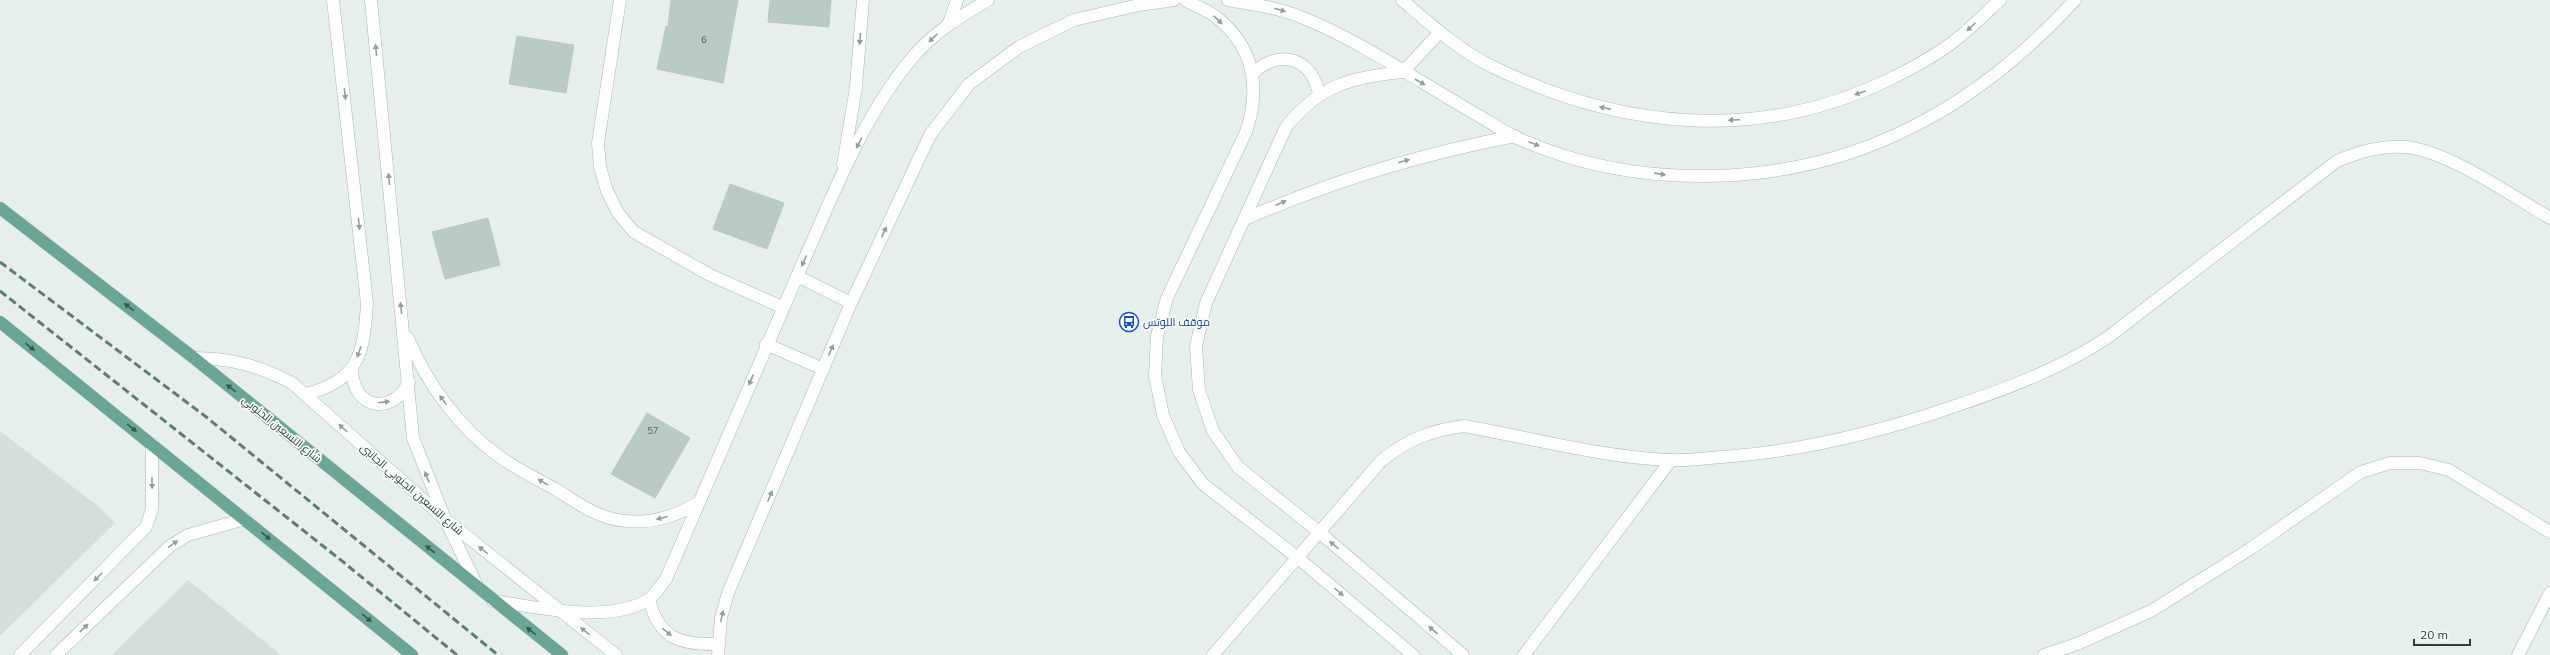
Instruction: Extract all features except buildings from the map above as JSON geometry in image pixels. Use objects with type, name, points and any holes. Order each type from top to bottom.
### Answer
[{"type":"main road","name":"شارع التسعين الجنوبي","points":[[0,208],[194,358],[493,601],[562,655]]},
{"type":"main road","points":[[0,322],[412,655]]},
{"type":"street","points":[[333,0],[367,303],[362,343],[352,371],[353,383],[359,394],[369,402],[381,404],[394,401],[403,393],[408,382]]},
{"type":"street","points":[[371,0],[413,438],[445,519],[479,589]]},
{"type":"street","points":[[620,0],[598,143],[600,167],[607,191],[618,213],[634,232],[710,275],[782,307]]},
{"type":"street","points":[[841,176],[856,87],[863,0]]},
{"type":"street","points":[[949,23],[957,0]]},
{"type":"street","points":[[493,601],[559,610],[612,612],[632,607],[650,599],[666,579],[782,307],[841,176],[884,96],[913,56],[949,23],[988,0]]},
{"type":"street","points":[[650,599],[654,617],[664,631],[680,641],[718,649],[728,593],[850,303],[930,135],[969,84],[1019,47],[1074,20],[1139,5],[1174,0]]},
{"type":"street","points":[[1185,0],[1215,16],[1239,41],[1253,73],[1254,93],[1252,113],[1246,132],[1167,298],[1156,336],[1156,376],[1163,415],[1179,452],[1203,484],[1298,558],[1413,655]]},
{"type":"street","points":[[1228,0],[1264,3],[1300,16],[1340,35],[1515,136],[1564,155],[1615,168],[1667,175],[1701,176],[1755,173],[1809,164],[1861,149],[1912,128],[1959,101],[2003,68],[2048,28],[2074,0]]},
{"type":"street","points":[[1402,0],[1440,32],[1492,67],[1587,104],[1642,117],[1692,121],[1755,119],[1811,109],[1865,91],[1916,66],[1962,35],[2000,0]]},
{"type":"street","points":[[1440,32],[1403,72],[1349,80],[1319,94],[1301,109],[1286,127],[1275,147],[1245,219],[1206,303],[1196,346],[1199,390],[1213,431],[1238,467],[1318,532],[1463,655]]},
{"type":"street","points":[[1253,73],[1263,64],[1274,60],[1288,59],[1300,63],[1313,76],[1319,94]]},
{"type":"street","points":[[1245,219],[1303,194],[1377,169],[1422,156],[1515,136]]},
{"type":"street","points":[[1213,655],[1381,461],[1406,443],[1441,429],[1464,426],[1632,457],[1671,460],[1751,454],[1831,442],[1909,422],[2017,386],[2077,357],[2108,338],[2304,185],[2338,161],[2359,152],[2382,147],[2406,147],[2429,152],[2450,161],[2550,218]]},
{"type":"street","points":[[797,276],[850,303]]},
{"type":"street","points":[[403,329],[412,350],[436,390],[449,408],[481,442],[500,456],[598,516],[626,522],[655,520],[684,511],[698,503]]},
{"type":"street","points":[[766,344],[823,369]]},
{"type":"street","name":"شارع التسعين الجنوبي الجانبى","points":[[194,358],[214,358],[255,366],[292,383],[445,519],[616,655]]},
{"type":"street","points":[[306,394],[326,389],[352,371]]},
{"type":"street","points":[[20,655],[146,527],[152,509],[152,444]]},
{"type":"street","points":[[1524,655],[1671,460]]},
{"type":"street","points":[[2044,655],[2077,644],[2151,611],[2250,549],[2361,472],[2390,463],[2420,463],[2449,470],[2550,532]]},
{"type":"street","points":[[56,655],[170,546],[188,535],[245,519]]},
{"type":"street","points":[[2518,655],[2550,592]]},
{"type":"shaded area","points":[[0,431],[99,507],[115,523],[0,636]]},
{"type":"shaded area","points":[[188,580],[281,655],[112,655]]},
{"type":"railway","points":[[0,262],[205,416],[498,655]]},
{"type":"railway","points":[[0,291],[342,561],[457,655]]},
{"type":"place","name":"موقف اللوتس","points":[[1129,322]]}]
